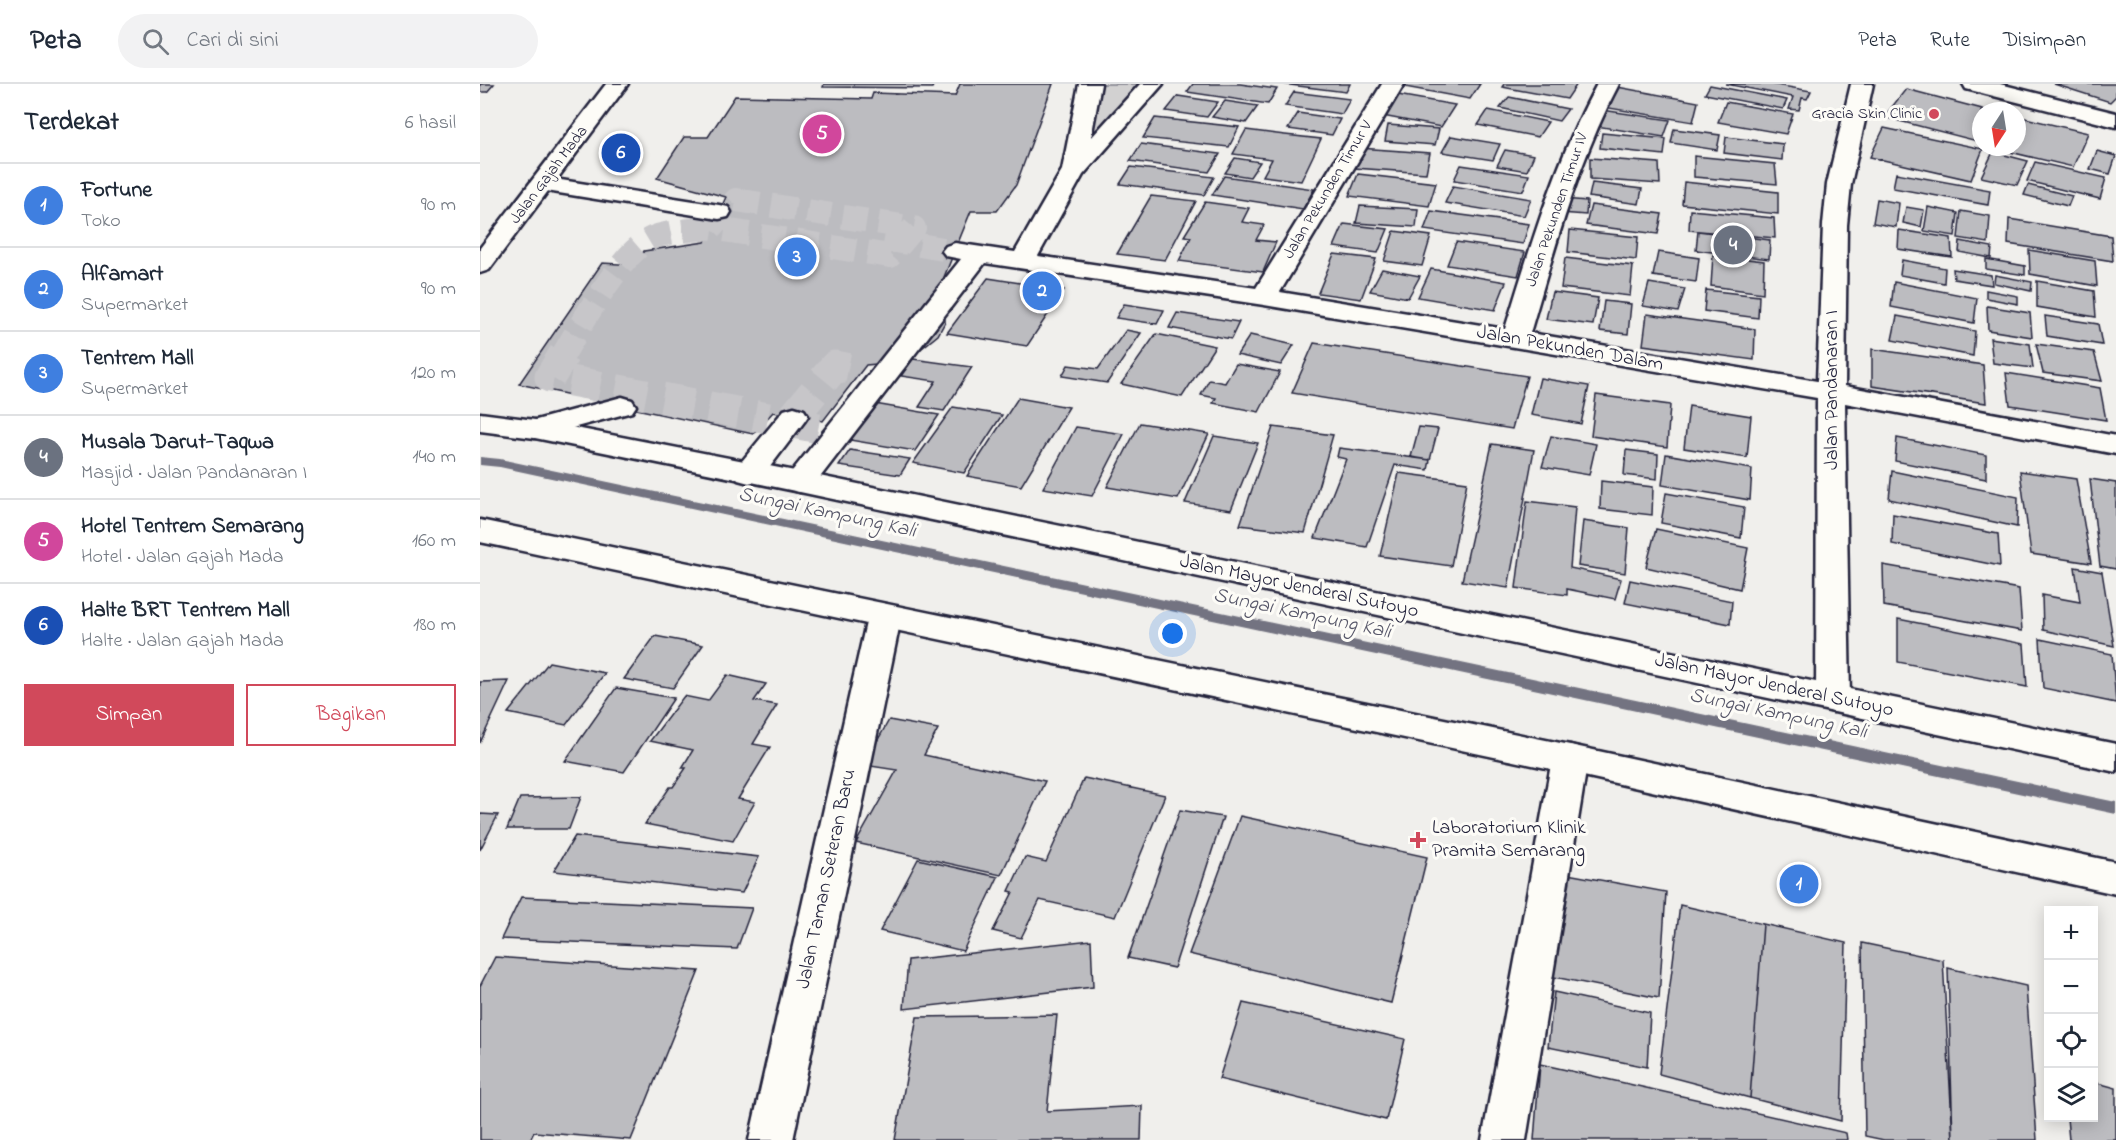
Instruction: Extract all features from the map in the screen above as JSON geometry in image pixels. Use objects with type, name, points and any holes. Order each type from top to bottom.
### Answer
[{"type":"street","name":"Jalan Gajah Mada","points":[[480,265],[617,84]]},
{"type":"street","points":[[1074,170],[1090,84]]},
{"type":"street","points":[[1022,262],[1074,170],[1152,84]]},
{"type":"street","name":"Jalan Pekunden Timur V","points":[[1264,297],[1393,84]]},
{"type":"street","name":"Jalan Pekunden Timur IV","points":[[1515,339],[1571,159],[1591,113],[1608,84]]},
{"type":"street","name":"Jalan Pandanaran I","points":[[1833,699],[1831,392],[1834,225],[1839,184],[1862,84]]},
{"type":"street","points":[[1974,84],[2116,120]]},
{"type":"street","points":[[542,183],[719,212]]},
{"type":"street","name":"Jalan Pekunden Dalam","points":[[800,482],[840,432],[872,374],[967,253],[1264,297],[1831,392],[2116,445]]},
{"type":"street","points":[[536,429],[622,406]]},
{"type":"street","points":[[749,473],[783,419]]},
{"type":"street","name":"Jalan Mayor Jenderal Sutoyo","points":[[480,422],[536,429],[800,482],[2116,758]]},
{"type":"street","points":[[480,531],[884,618],[1570,759],[2116,878]]},
{"type":"street","name":"Jalan Taman Seteran Baru","points":[[771,1140],[884,618]]},
{"type":"street","points":[[1504,1140],[1570,759]]},
{"type":"shaded area","points":[[1097,84],[1145,84],[1088,147]]},
{"type":"building","points":[[480,84],[494,84],[487,92],[480,92]]},
{"type":"building","points":[[824,84],[934,84],[932,88],[823,87]]},
{"type":"building","points":[[960,84],[1053,84],[1016,185],[997,211],[971,211],[935,299],[945,309],[945,322],[938,335],[912,356],[888,363],[866,365],[823,421],[773,412],[753,434],[519,384],[602,263],[636,265],[644,251],[705,242],[726,197],[657,178],[684,137],[708,137],[735,96],[871,99],[873,93],[955,96]]},
{"type":"building","points":[[1193,84],[1240,84],[1277,89],[1268,104],[1187,92]]},
{"type":"building","points":[[1282,84],[1350,84],[1346,92]]},
{"type":"building","points":[[1407,84],[1480,84],[1470,99],[1405,87]]},
{"type":"building","points":[[1504,84],[1577,84],[1567,99],[1502,87]]},
{"type":"building","points":[[1726,84],[1771,84],[1811,91],[1807,99],[1802,98],[1799,110],[1789,109],[1793,97]]},
{"type":"building","points":[[2054,84],[2116,84],[2116,96],[2110,102]]},
{"type":"building","points":[[1710,85],[1787,100],[1783,109],[1705,94]]},
{"type":"building","points":[[1612,86],[1698,102],[1693,122],[1609,108]]},
{"type":"building","name":"Gracia Skin Clinic","points":[[1906,89],[1972,106],[1972,140],[1884,117]]},
{"type":"building","points":[[1294,92],[1350,99],[1342,114],[1285,106]]},
{"type":"building","points":[[1392,94],[1455,105],[1441,127],[1377,115]]},
{"type":"building","points":[[1178,96],[1218,102],[1207,117],[1166,111]]},
{"type":"building","points":[[1509,97],[1568,109],[1559,121],[1500,108]]},
{"type":"building","points":[[1225,101],[1258,106],[1246,123],[1212,117]]},
{"type":"building","points":[[1726,102],[1793,114],[1786,134],[1718,122]]},
{"type":"building","points":[[1488,110],[1548,122],[1538,137],[1478,125]]},
{"type":"building","points":[[1602,110],[1670,120],[1664,137],[1596,126]]},
{"type":"building","points":[[1298,113],[1340,119],[1332,135],[1288,129]]},
{"type":"building","points":[[1155,118],[1239,127],[1229,147],[1143,138]]},
{"type":"building","points":[[2026,118],[2088,133],[2073,167],[2026,156]]},
{"type":"building","points":[[1388,125],[1439,129],[1435,145],[1385,141]]},
{"type":"building","points":[[1884,128],[1972,147],[1972,156],[1980,156],[1971,180],[1870,157]]},
{"type":"building","points":[[1674,129],[1720,135],[1717,150],[1671,143]]},
{"type":"building","points":[[1246,130],[1321,139],[1301,181],[1263,176],[1272,159],[1233,154]]},
{"type":"building","points":[[1602,133],[1666,139],[1664,155],[1600,148]]},
{"type":"building","points":[[1451,136],[1500,144],[1493,160],[1442,152]]},
{"type":"building","points":[[1726,137],[1783,144],[1782,160],[1724,153]]},
{"type":"building","points":[[1141,144],[1220,154],[1209,172],[1130,161]]},
{"type":"building","points":[[1359,148],[1430,153],[1426,173],[1354,168]]},
{"type":"building","points":[[1505,150],[1534,155],[1527,171],[1497,166]]},
{"type":"building","points":[[2097,151],[2116,156],[2110,174],[2090,169]]},
{"type":"building","points":[[1694,156],[1775,164],[1777,184],[1694,177]]},
{"type":"building","points":[[1991,156],[2009,156],[2028,161],[2017,185],[1981,177]]},
{"type":"building","points":[[1235,158],[1260,162],[1250,177],[1225,173]]},
{"type":"building","points":[[1590,158],[1659,163],[1660,184],[1590,179]]},
{"type":"building","points":[[2035,162],[2106,178],[2100,199],[2027,181]]},
{"type":"building","points":[[1461,165],[1529,175],[1523,191],[1454,180]]},
{"type":"building","points":[[1131,167],[1214,177],[1204,195],[1120,184]]},
{"type":"building","points":[[1896,173],[1990,190],[1988,205],[1893,188]]},
{"type":"building","points":[[1358,174],[1436,183],[1429,206],[1349,196]]},
{"type":"building","points":[[1224,176],[1314,189],[1303,209],[1212,195]]},
{"type":"building","points":[[1684,182],[1778,192],[1778,214],[1682,204]]},
{"type":"building","points":[[1592,183],[1642,189],[1639,204],[1589,197]]},
{"type":"building","points":[[2028,185],[2072,196],[2068,206],[2024,195]]},
{"type":"building","points":[[1453,186],[1531,199],[1524,216],[1445,203]]},
{"type":"building","points":[[1151,196],[1196,201],[1165,260],[1117,254]]},
{"type":"building","points":[[1563,199],[1587,201],[1586,215],[1561,213]]},
{"type":"building","points":[[1877,199],[1899,203],[1896,227],[1873,223]]},
{"type":"building","points":[[1205,202],[1249,208],[1242,222],[1264,225],[1256,240],[1276,242],[1263,272],[1179,261],[1191,237],[1184,236]]},
{"type":"building","points":[[1591,205],[1662,214],[1658,234],[1586,225]]},
{"type":"building","points":[[1360,206],[1418,209],[1416,227],[1356,223]]},
{"type":"building","points":[[1906,207],[1924,210],[1921,227],[1903,223]]},
{"type":"building","points":[[1928,207],[1958,213],[1955,236],[1924,231]]},
{"type":"building","points":[[1690,210],[1774,218],[1775,238],[1689,230]]},
{"type":"building","points":[[1431,211],[1529,224],[1523,244],[1424,230]]},
{"type":"building","points":[[1961,211],[1990,216],[1988,243],[1958,238]]},
{"type":"building","points":[[2009,219],[2111,236],[2113,261],[2008,244]]},
{"type":"building","points":[[1344,224],[1388,229],[1378,253],[1334,247]]},
{"type":"building","points":[[1570,230],[1638,237],[1636,260],[1568,252]]},
{"type":"building","points":[[1899,230],[1951,238],[1952,257],[1898,249]]},
{"type":"building","points":[[1394,231],[1431,236],[1422,266],[1384,261]]},
{"type":"building","points":[[1698,231],[1770,240],[1769,259],[1696,250]]},
{"type":"building","points":[[1960,241],[1992,247],[1991,258],[1959,252]]},
{"type":"building","points":[[1456,242],[1525,252],[1518,276],[1447,265]]},
{"type":"building","points":[[2029,250],[2095,261],[2097,286],[2030,274]]},
{"type":"building","points":[[1658,252],[1699,258],[1696,282],[1653,276]]},
{"type":"building","points":[[1334,254],[1376,259],[1361,299],[1318,293]]},
{"type":"building","points":[[1713,255],[1764,261],[1763,293],[1711,286]]},
{"type":"building","points":[[1565,258],[1633,266],[1630,296],[1561,288]]},
{"type":"building","points":[[1986,259],[2025,266],[2025,275],[1986,269]]},
{"type":"building","points":[[1902,260],[1945,268],[1944,283],[1900,275]]},
{"type":"building","points":[[1382,269],[1420,276],[1408,298],[1370,291]]},
{"type":"building","points":[[1431,269],[1506,282],[1495,310],[1418,297]]},
{"type":"building","points":[[1953,269],[1991,275],[1992,285],[1954,279]]},
{"type":"building","points":[[1995,275],[2032,282],[2031,291],[1994,283]]},
{"type":"building","points":[[988,278],[1064,290],[1027,346],[947,333]]},
{"type":"building","points":[[2037,281],[2094,291],[2096,317],[2037,307]]},
{"type":"building","points":[[1894,282],[1977,298],[1974,323],[1891,307]]},
{"type":"building","points":[[1649,283],[1685,289],[1678,312],[1643,306]]},
{"type":"building","points":[[1706,290],[1759,296],[1758,318],[1704,311]]},
{"type":"building","points":[[1986,290],[2018,296],[2018,304],[1986,298]]},
{"type":"building","points":[[1552,292],[1598,298],[1593,325],[1546,319]]},
{"type":"building","points":[[1604,301],[1631,304],[1628,334],[1600,331]]},
{"type":"building","points":[[1124,304],[1164,310],[1157,324],[1116,318]]},
{"type":"building","points":[[1987,306],[2030,313],[2032,337],[1988,330]]},
{"type":"building","points":[[1177,313],[1239,322],[1231,339],[1169,328]]},
{"type":"building","points":[[1647,314],[1755,329],[1754,360],[1643,345]]},
{"type":"building","points":[[1897,316],[1975,331],[1973,356],[1892,340]]},
{"type":"building","points":[[2045,316],[2098,324],[2102,345],[2047,336]]},
{"type":"building","points":[[1126,330],[1141,333],[1107,383],[1062,376],[1068,365],[1098,369]]},
{"type":"building","points":[[1156,334],[1215,346],[1182,397],[1121,384]]},
{"type":"building","points":[[1250,335],[1294,345],[1281,365],[1237,355]]},
{"type":"building","points":[[1990,338],[2030,344],[2033,368],[1993,363]]},
{"type":"building","points":[[1314,343],[1527,376],[1512,429],[1292,393]]},
{"type":"building","points":[[2036,344],[2094,352],[2102,381],[2043,373]]},
{"type":"building","points":[[1872,349],[1983,365],[1986,403],[1872,386]]},
{"type":"building","points":[[913,359],[972,367],[944,411],[919,407],[936,381],[901,376]]},
{"type":"building","points":[[1236,364],[1280,372],[1259,412],[1213,403],[1216,398],[1201,395],[1209,380],[1225,383]]},
{"type":"building","points":[[2006,373],[2100,388],[2106,420],[2010,405]]},
{"type":"building","points":[[1540,378],[1589,386],[1581,424],[1531,415]]},
{"type":"building","points":[[1596,395],[1670,405],[1667,447],[1591,436]]},
{"type":"building","points":[[1018,398],[1069,407],[1021,486],[967,476]]},
{"type":"building","points":[[869,403],[939,415],[915,451],[844,439]]},
{"type":"building","points":[[1689,406],[1751,416],[1747,458],[1684,448]]},
{"type":"building","points":[[953,407],[1002,415],[964,473],[913,463]]},
{"type":"building","points":[[1140,423],[1209,434],[1178,499],[1107,487]]},
{"type":"building","points":[[1076,427],[1124,434],[1092,496],[1043,488]]},
{"type":"building","points":[[1273,427],[1333,435],[1305,533],[1240,525]]},
{"type":"building","points":[[1419,427],[1438,429],[1430,460],[1411,457]]},
{"type":"building","points":[[1214,436],[1258,443],[1231,510],[1185,503]]},
{"type":"building","points":[[1551,436],[1596,444],[1589,475],[1542,467]]},
{"type":"building","points":[[1897,438],[1986,455],[1986,479],[1895,461]]},
{"type":"building","points":[[1492,444],[1534,450],[1508,588],[1462,581]]},
{"type":"building","points":[[1339,448],[1430,460],[1428,470],[1395,465],[1367,547],[1315,538],[1346,459],[1337,457]]},
{"type":"building","points":[[850,450],[910,459],[900,475],[839,466]]},
{"type":"building","points":[[1626,450],[1658,454],[1657,479],[1624,475]]},
{"type":"building","points":[[1666,454],[1752,469],[1750,500],[1662,485]]},
{"type":"building","points":[[1892,471],[2018,497],[2017,527],[1889,499]]},
{"type":"building","points":[[2020,471],[2076,479],[2091,563],[2031,554]]},
{"type":"building","points":[[1399,473],[1467,482],[1451,566],[1380,556]]},
{"type":"building","points":[[2090,479],[2116,483],[2116,569],[2100,566]]},
{"type":"building","points":[[1601,481],[1653,487],[1652,515],[1600,509]]},
{"type":"building","points":[[1666,493],[1744,507],[1741,538],[1661,523]]},
{"type":"building","points":[[1527,501],[1575,507],[1570,568],[1621,579],[1615,599],[1567,589],[1567,595],[1516,588]]},
{"type":"building","points":[[1893,514],[1998,534],[2000,566],[1892,544]]},
{"type":"building","points":[[1583,521],[1629,528],[1625,573],[1578,566]]},
{"type":"building","points":[[1656,529],[1748,548],[1740,589],[1646,567]]},
{"type":"building","points":[[1883,565],[2019,589],[2022,631],[1884,606]]},
{"type":"building","points":[[2075,567],[2102,572],[2114,646],[2043,630],[2042,595],[2080,602]]},
{"type":"building","points":[[1630,580],[1732,601],[1730,624],[1625,603]]},
{"type":"building","points":[[1898,619],[2024,644],[2027,687],[1898,662]]},
{"type":"building","points":[[655,636],[703,645],[673,688],[624,679]]},
{"type":"building","points":[[2040,639],[2112,654],[2116,703],[2043,688]]},
{"type":"building","points":[[549,662],[605,673],[566,725],[508,713]]},
{"type":"building","points":[[727,675],[766,684],[754,701],[777,705],[753,744],[770,747],[738,799],[755,802],[733,841],[645,824],[686,768],[682,768],[693,750],[650,741],[684,696],[708,701]]},
{"type":"building","points":[[509,681],[480,743],[480,682]]},
{"type":"building","points":[[616,688],[674,698],[624,772],[565,761]]},
{"type":"building","points":[[889,720],[938,729],[924,755],[1045,781],[1001,875],[856,843],[897,770],[864,765]]},
{"type":"building","points":[[1084,778],[1165,795],[1115,917],[1040,900],[1021,938],[993,931],[1013,892],[1009,891],[1025,857],[1046,862]]},
{"type":"building","points":[[581,797],[569,829],[507,829],[520,798]]},
{"type":"building","points":[[1180,810],[1223,817],[1174,968],[1128,958]]},
{"type":"building","points":[[480,814],[498,815],[480,850]]},
{"type":"building","points":[[1240,816],[1427,857],[1391,1003],[1189,954]]},
{"type":"building","points":[[575,836],[759,857],[742,893],[554,871]]},
{"type":"building","points":[[918,859],[998,877],[963,951],[880,931]]},
{"type":"building","points":[[1562,873],[1666,892],[1659,998],[1549,976]]},
{"type":"building","points":[[521,897],[752,908],[737,949],[501,939]]},
{"type":"building","points":[[1680,905],[1763,924],[1750,1098],[1659,1074]]},
{"type":"building","points":[[1763,924],[1846,943],[1841,1121],[1750,1098]]},
{"type":"building","points":[[1091,940],[1093,987],[904,1009],[908,960]]},
{"type":"building","points":[[1862,943],[1943,960],[1953,1140],[1884,1140],[1865,1136]]},
{"type":"building","points":[[495,957],[699,971],[631,1140],[534,1132],[530,1140],[480,1140],[480,986]]},
{"type":"building","points":[[1948,968],[2026,986],[2037,1140],[1953,1140]]},
{"type":"building","points":[[1554,992],[1650,1013],[1647,1067],[1548,1047]]},
{"type":"building","points":[[1243,1003],[1405,1039],[1386,1120],[1219,1079]]},
{"type":"building","points":[[1057,1015],[1047,1111],[1142,1106],[1141,1140],[895,1140],[917,1017]]},
{"type":"building","points":[[1540,1064],[1846,1133],[1847,1140],[1534,1140]]},
{"type":"building","points":[[2098,1083],[2116,1088],[2116,1140],[2069,1140],[2067,1122],[2098,1122]]},
{"type":"waterway","name":"Sungai Kampung Kali","points":[[480,461],[500,463],[2116,808]]},
{"type":"tunnel","points":[[711,228],[736,200],[914,228],[902,242]]},
{"type":"tunnel","points":[[563,355],[615,273],[640,246],[652,238],[666,234],[711,228]]},
{"type":"tunnel","points":[[711,228],[890,256],[902,242]]},
{"type":"tunnel","points":[[884,239],[902,242]]},
{"type":"tunnel","points":[[902,242],[955,251]]},
{"type":"tunnel","points":[[564,354],[550,377],[768,418]]},
{"type":"tunnel","points":[[794,416],[835,366],[861,371]]},
{"type":"tunnel","points":[[788,422],[840,432]]},
{"type":"place","name":"Gracia Skin Clinic","points":[[1934,114]]},
{"type":"place","name":"Hotel Tentrem Semarang","points":[[822,134]]},
{"type":"place","name":"Halte BRT Tentrem Mall","points":[[621,153]]},
{"type":"place","name":"Musala Darut-Taqwa","points":[[1733,245]]},
{"type":"place","name":"Tentrem Mall","points":[[797,257]]},
{"type":"place","name":"Alfamart","points":[[1042,291]]},
{"type":"place","name":"Laboratorium Klinik Pramita Semarang","points":[[1418,840]]},
{"type":"place","name":"Fortune","points":[[1799,884]]}]
